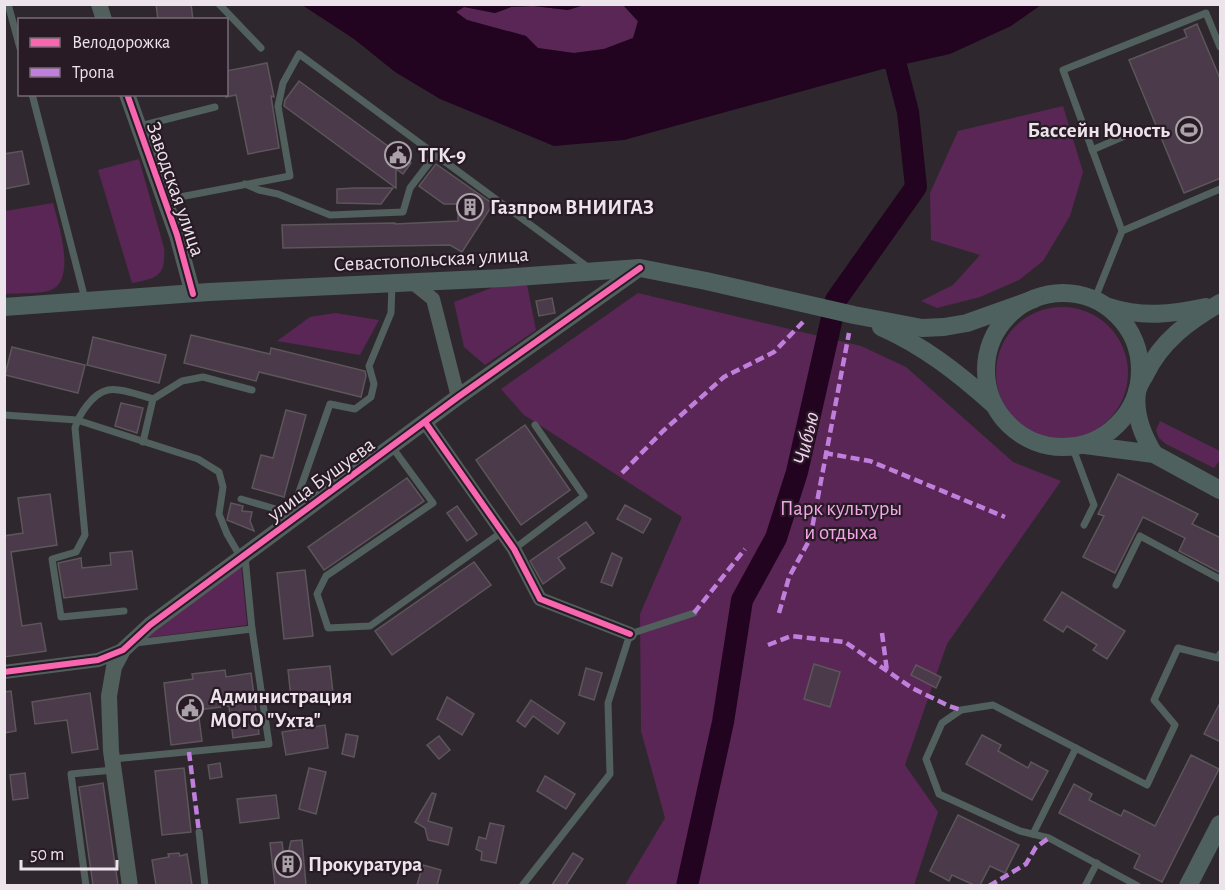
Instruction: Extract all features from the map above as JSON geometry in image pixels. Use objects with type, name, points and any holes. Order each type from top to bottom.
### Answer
[{"type":"main road","name":"Севастопольская улица","points":[[4,307],[640,268],[922,328],[944,327],[989,315],[1034,298]]},
{"type":"main road","points":[[1220,303],[1160,315],[1132,313],[1082,296],[1058,293],[1034,298],[1013,311],[997,329],[988,352],[986,379],[993,404],[1009,426],[1031,441],[1057,448],[1078,446],[1154,454],[1221,490]]},
{"type":"main road","points":[[1100,303],[1123,322],[1135,343],[1140,367],[1137,391],[1140,423],[1145,439],[1154,454]]},
{"type":"main road","points":[[1078,446],[1107,434],[1126,415],[1151,362],[1171,338],[1193,319],[1220,303]]},
{"type":"main road","name":"Севастопольская улица","points":[[854,315],[928,351],[962,376],[993,404]]},
{"type":"main road","points":[[1188,885],[1220,827]]},
{"type":"street","name":"Заводская улица","points":[[128,96],[177,235],[193,294]]},
{"type":"street","name":"улица Бушуева","points":[[4,672],[98,660],[127,647],[150,625],[458,397],[640,268]]},
{"type":"street","points":[[413,283],[433,299],[458,397]]},
{"type":"street","points":[[425,422],[514,549],[540,599],[630,634]]},
{"type":"street","points":[[127,647],[114,667],[109,696],[110,766],[130,885]]},
{"type":"lane","points":[[8,4],[18,41]]},
{"type":"lane","points":[[219,4],[261,48]]},
{"type":"lane","points":[[1100,303],[1122,231],[1064,70],[1206,13],[1221,47]]},
{"type":"lane","points":[[164,200],[290,176],[278,106],[283,83],[299,54],[594,272]]},
{"type":"lane","points":[[33,96],[85,302]]},
{"type":"lane","points":[[137,126],[215,107]]},
{"type":"lane","points":[[1092,150],[1127,135]]},
{"type":"lane","points":[[245,184],[278,194],[330,215],[402,212],[410,188],[436,154]]},
{"type":"lane","points":[[1122,231],[1221,189]]},
{"type":"lane","points":[[241,499],[279,510],[297,495],[330,404],[356,409],[371,397],[374,384],[369,366],[391,313],[392,284]]},
{"type":"lane","points":[[143,442],[153,399],[182,381],[203,377],[252,390]]},
{"type":"lane","points":[[124,611],[61,617],[51,559],[76,552],[85,535],[75,428],[77,420],[90,400],[108,389],[153,399]]},
{"type":"lane","points":[[4,415],[77,420],[198,459],[219,472],[223,487],[219,514],[227,534],[243,557],[269,744],[110,766],[71,774],[86,885]]},
{"type":"lane","points":[[514,549],[584,496],[535,425]]},
{"type":"lane","points":[[1078,446],[1094,505],[1084,525]]},
{"type":"lane","points":[[392,447],[433,503],[326,576],[317,594],[328,628],[370,626],[502,532]]},
{"type":"lane","points":[[1116,585],[1140,536],[1221,579]]},
{"type":"lane","points":[[522,885],[609,774],[608,703],[630,634],[694,614]]},
{"type":"lane","points":[[127,647],[252,628]]},
{"type":"lane","points":[[1138,885],[1049,838],[1020,831],[939,794],[926,759],[942,723],[961,710],[993,705],[1147,785],[1175,725],[1154,700],[1178,648],[1218,658],[1221,654]]},
{"type":"lane","points":[[1033,834],[1076,748]]},
{"type":"lane","points":[[199,832],[205,885]]},
{"type":"lane","points":[[1085,885],[1097,863]]},
{"type":"green space","points":[[584,5],[624,6],[638,22],[633,38],[604,49],[574,53],[537,48],[526,36],[467,20],[456,12],[464,7],[495,13],[511,7],[533,6],[568,10]]},
{"type":"green space","points":[[1063,106],[1083,172],[1070,216],[1043,261],[1019,280],[980,297],[937,308],[921,301],[953,285],[980,255],[931,240],[930,193],[958,131]]},
{"type":"green space","points":[[139,159],[164,248],[164,257],[158,274],[132,283],[98,170]]},
{"type":"green space","points":[[53,203],[64,250],[63,275],[59,284],[47,291],[5,294],[5,211]]},
{"type":"green space","points":[[527,285],[536,330],[485,365],[464,347],[454,302],[494,287]]},
{"type":"green space","name":"Парк культуры и отдыха","points":[[638,293],[861,346],[906,367],[1013,462],[1061,481],[947,644],[905,765],[938,812],[914,885],[625,885],[665,818],[641,731],[640,614],[682,517],[524,415],[501,389]]},
{"type":"green space","points":[[1062,307],[1087,312],[1109,326],[1123,348],[1128,373],[1123,398],[1109,420],[1087,434],[1062,439],[1037,434],[1015,420],[1001,398],[996,373],[1001,348],[1015,326],[1037,312]]},
{"type":"green space","points":[[335,313],[379,320],[360,355],[277,341],[310,317]]},
{"type":"green space","points":[[1160,421],[1220,451],[1220,460],[1214,468],[1166,444],[1159,438],[1156,430]]},
{"type":"green space","points":[[241,564],[247,625],[144,638]]},
{"type":"shaded area","points":[[302,5],[584,5],[568,10],[533,6],[511,7],[495,13],[464,7],[456,12],[467,20],[526,36],[538,48],[574,53],[604,49],[633,38],[638,21],[624,6],[618,5],[1041,5],[1011,26],[950,54],[883,69],[624,140],[554,146],[440,99],[395,72],[354,39]]},
{"type":"building","points":[[156,4],[191,4],[193,18],[158,18]]},
{"type":"building","name":"Бассейн Юность","points":[[1197,24],[1221,81],[1221,178],[1184,193],[1129,60],[1187,37],[1184,30]]},
{"type":"building","points":[[267,63],[274,97],[271,96],[279,148],[248,154],[236,95],[226,97],[228,96],[228,71]]},
{"type":"building","points":[[299,81],[411,163],[403,174],[396,169],[396,188],[284,106],[285,100]]},
{"type":"building","points":[[22,151],[29,184],[4,189],[4,154]]},
{"type":"building","points":[[436,164],[493,204],[462,252],[450,245],[283,248],[282,225],[458,221],[458,204],[444,204],[419,186]]},
{"type":"building","points":[[393,188],[381,204],[337,203],[337,189]]},
{"type":"building","points":[[552,298],[555,313],[539,316],[536,301]]},
{"type":"building","points":[[191,335],[270,354],[271,348],[365,371],[361,397],[259,372],[256,381],[184,363]]},
{"type":"building","points":[[93,337],[166,355],[159,383],[87,365]]},
{"type":"building","points":[[12,347],[85,365],[78,393],[5,375]]},
{"type":"building","points":[[121,403],[143,408],[137,433],[115,426]]},
{"type":"building","points":[[286,410],[306,415],[284,497],[252,488],[261,455],[273,458]]},
{"type":"building","points":[[525,425],[570,490],[521,525],[476,460]]},
{"type":"building","points":[[1118,474],[1198,514],[1192,524],[1221,538],[1221,573],[1179,551],[1185,538],[1143,517],[1115,573],[1083,557],[1104,516],[1098,514]]},
{"type":"building","points":[[407,478],[424,501],[324,570],[308,547]]},
{"type":"building","points":[[50,494],[57,545],[11,552],[22,626],[41,623],[46,651],[4,657],[4,536],[23,533],[18,498]]},
{"type":"building","points":[[231,503],[243,506],[242,511],[252,512],[250,521],[254,531],[227,520]]},
{"type":"building","points":[[625,505],[651,519],[643,533],[617,519]]},
{"type":"building","points":[[457,506],[477,534],[467,541],[447,513]]},
{"type":"building","points":[[586,522],[594,533],[558,558],[565,568],[543,584],[530,561]]},
{"type":"building","points":[[132,551],[137,589],[64,598],[58,563],[81,558],[82,568],[111,565],[110,553]]},
{"type":"building","points":[[612,553],[622,558],[612,586],[601,582]]},
{"type":"building","points":[[474,562],[491,585],[392,655],[375,631]]},
{"type":"building","points":[[305,570],[313,636],[284,639],[277,573]]},
{"type":"building","points":[[1062,592],[1125,631],[1107,659],[1093,650],[1097,645],[1067,626],[1063,632],[1044,620]]},
{"type":"building","points":[[814,664],[840,672],[830,707],[804,699]]},
{"type":"building","points":[[916,665],[941,677],[936,688],[911,675]]},
{"type":"building","points":[[330,666],[333,693],[291,698],[288,670]]},
{"type":"building","points":[[586,668],[602,673],[594,700],[579,695]]},
{"type":"building","name":"Администрация МОГО \"Ухта\"","points":[[225,670],[226,677],[251,673],[259,734],[233,738],[229,706],[198,710],[202,741],[171,745],[164,683],[193,679],[192,674]]},
{"type":"building","points":[[11,691],[16,731],[4,733],[4,692]]},
{"type":"building","points":[[90,693],[98,749],[72,753],[67,720],[35,724],[32,702]]},
{"type":"building","points":[[447,697],[474,714],[462,735],[437,719]]},
{"type":"building","points":[[531,700],[565,723],[558,734],[533,716],[525,727],[517,721]]},
{"type":"building","points":[[1221,701],[1221,742],[1204,734]]},
{"type":"building","points":[[325,725],[328,748],[286,755],[282,732]]},
{"type":"building","points":[[346,734],[358,736],[354,757],[342,754]]},
{"type":"building","points":[[982,735],[1001,745],[998,751],[1028,768],[1031,762],[1048,771],[1032,800],[966,764]]},
{"type":"building","points":[[439,736],[450,750],[439,759],[427,745]]},
{"type":"building","points":[[1191,755],[1219,769],[1162,882],[1134,868],[1140,855],[1059,813],[1074,784],[1092,794],[1089,800],[1121,816],[1124,810],[1155,826]]},
{"type":"building","points":[[220,763],[222,777],[210,779],[208,765]]},
{"type":"building","points":[[184,768],[191,832],[162,835],[155,771]]},
{"type":"building","points":[[309,768],[326,772],[316,814],[299,809]]},
{"type":"building","points":[[25,773],[28,798],[13,800],[10,775]]},
{"type":"building","points":[[545,776],[575,794],[566,809],[537,791]]},
{"type":"building","points":[[103,783],[118,885],[93,885],[79,787]]},
{"type":"building","points":[[432,793],[436,794],[428,821],[452,828],[448,845],[428,840],[425,828],[415,822]]},
{"type":"building","points":[[276,795],[279,818],[240,823],[237,799]]},
{"type":"building","points":[[958,815],[1019,845],[1005,873],[990,866],[980,885],[974,885],[952,875],[949,881],[930,871]]},
{"type":"building","points":[[490,823],[504,826],[496,863],[481,860],[482,852],[476,849],[479,837],[486,839]]},
{"type":"building","name":"Прокуратура","points":[[302,840],[306,885],[275,885],[270,843],[282,842],[285,867],[291,841]]},
{"type":"building","points":[[179,853],[180,856],[187,854],[192,885],[156,885],[152,860]]},
{"type":"building","points":[[573,853],[583,859],[566,885],[552,885]]},
{"type":"building","points":[[423,865],[441,870],[437,885],[417,885]]},
{"type":"waterway","name":"Чибью","points":[[687,886],[723,722],[742,600],[776,538],[797,472],[836,300],[916,187],[908,112],[880,4]]},
{"type":"marked path","points":[[622,473],[663,431],[724,377],[774,352],[803,322]]},
{"type":"marked path","points":[[779,613],[789,577],[810,539],[849,333]]},
{"type":"marked path","points":[[824,453],[870,461],[1005,517]]},
{"type":"marked path","points":[[694,613],[745,549]]},
{"type":"marked path","points":[[882,633],[887,671]]},
{"type":"marked path","points":[[768,645],[791,636],[845,642],[912,688],[961,710]]},
{"type":"marked path","points":[[189,752],[199,832]]},
{"type":"marked path","points":[[989,886],[1026,864],[1036,847],[1049,838]]},
{"type":"cycle path","points":[[128,96],[177,235],[193,294]]},
{"type":"cycle path","points":[[4,672],[98,660],[123,650],[150,625],[458,397],[640,268]]},
{"type":"cycle path","points":[[425,422],[514,549],[540,599],[630,634]]},
{"type":"place","name":"Бассейн Юность","points":[[1189,130]]},
{"type":"place","name":"ТГК-9","points":[[398,155]]},
{"type":"place","name":"Газпром ВНИИГАЗ","points":[[470,207]]},
{"type":"place","name":"Администрация МОГО \"Ухта\"","points":[[190,708]]},
{"type":"place","name":"Прокуратура","points":[[288,864]]}]
